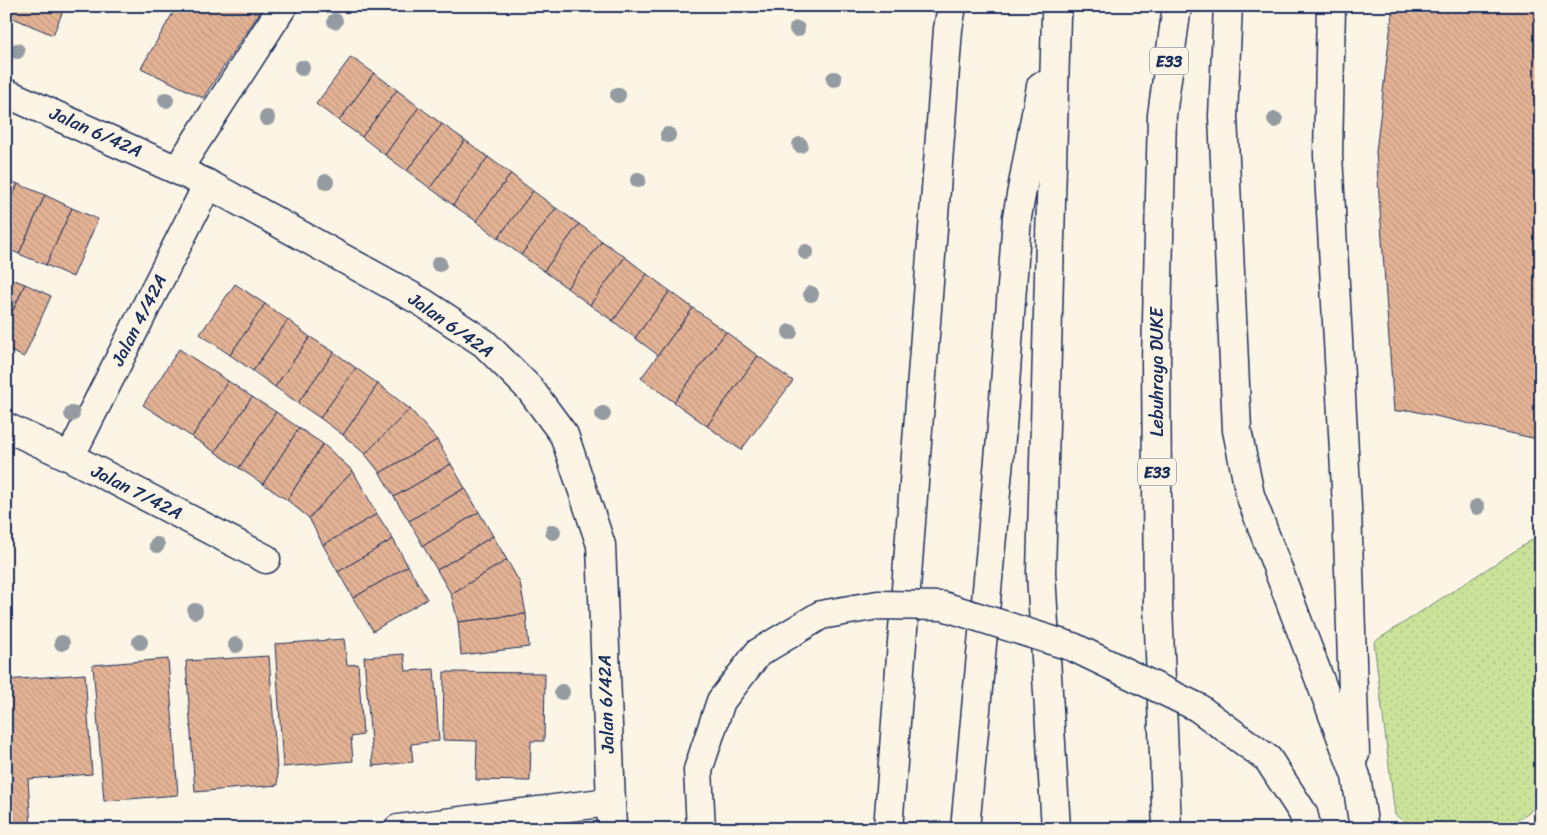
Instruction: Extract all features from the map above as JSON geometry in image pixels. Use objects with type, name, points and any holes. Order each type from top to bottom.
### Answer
[{"type":"main road","points":[[178,169],[283,6]]},
{"type":"main road","points":[[888,829],[948,29],[952,6]]},
{"type":"main road","name":"Lebuhraya DUKE","points":[[1167,829],[1158,605],[1157,400],[1162,115],[1177,6]]},
{"type":"main road","points":[[1228,6],[1223,116],[1237,430],[1250,495],[1356,776]]},
{"type":"main road","points":[[1331,6],[1328,155],[1347,507],[1356,776],[1364,829]]},
{"type":"main road","points":[[1056,829],[1041,574],[1057,11]]},
{"type":"main road","points":[[965,829],[1002,427],[1017,217],[1057,11]]},
{"type":"main road","name":"Jalan 6/42A","points":[[6,93],[208,184],[422,302],[484,343],[530,389],[564,435],[601,545],[609,802],[612,829]]},
{"type":"main road","name":"Jalan 4/42A","points":[[70,457],[208,184]]},
{"type":"main road","name":"Jalan 7/42A","points":[[6,427],[70,457],[266,559]]},
{"type":"main road","points":[[701,829],[698,770],[722,701],[758,653],[821,615],[878,605],[943,606],[1072,647],[1197,707],[1268,759],[1304,813],[1307,829]]},
{"type":"main road","points":[[398,829],[609,802]]},
{"type":"green space","points":[[1541,534],[1541,803],[1506,829],[1416,829],[1395,815],[1374,642]]},
{"type":"building","points":[[6,6],[65,6],[53,35],[6,15]]},
{"type":"building","points":[[177,6],[264,6],[203,98],[141,68]]},
{"type":"building","points":[[1393,6],[1541,6],[1541,440],[1409,410],[1394,412],[1376,152]]},
{"type":"building","points":[[351,57],[374,73],[339,121],[316,104]]},
{"type":"building","points":[[374,73],[397,90],[362,137],[339,121]]},
{"type":"building","points":[[397,90],[419,107],[385,155],[362,137]]},
{"type":"building","points":[[419,107],[442,124],[407,171],[385,155]]},
{"type":"building","points":[[442,124],[465,140],[430,188],[407,171]]},
{"type":"building","points":[[465,140],[488,157],[453,205],[430,188]]},
{"type":"building","points":[[488,157],[511,174],[476,221],[453,205]]},
{"type":"building","points":[[511,174],[533,191],[498,238],[476,221]]},
{"type":"building","points":[[6,179],[18,184],[6,212]]},
{"type":"building","points":[[18,184],[45,195],[19,254],[6,248],[6,212]]},
{"type":"building","points":[[533,191],[556,208],[521,255],[498,238]]},
{"type":"building","points":[[45,195],[72,208],[46,265],[19,254]]},
{"type":"building","points":[[72,208],[98,219],[73,277],[46,265]]},
{"type":"building","points":[[556,208],[579,224],[544,271],[521,255]]},
{"type":"building","points":[[579,224],[602,241],[567,288],[544,271]]},
{"type":"building","points":[[602,241],[625,257],[590,305],[567,288]]},
{"type":"building","points":[[625,257],[647,274],[613,321],[590,305]]},
{"type":"building","points":[[647,274],[670,291],[635,338],[613,321]]},
{"type":"building","points":[[6,277],[25,284],[6,326]]},
{"type":"building","points":[[25,284],[51,296],[24,357],[6,349],[6,326]]},
{"type":"building","points":[[235,284],[265,304],[230,355],[200,334]]},
{"type":"building","points":[[670,291],[693,308],[658,355],[635,338]]},
{"type":"building","points":[[265,304],[288,320],[253,371],[230,355]]},
{"type":"building","points":[[693,308],[726,332],[674,402],[641,378]]},
{"type":"building","points":[[288,320],[310,337],[275,387],[253,371]]},
{"type":"building","points":[[726,332],[758,356],[707,426],[674,402]]},
{"type":"building","points":[[310,337],[334,352],[298,403],[275,387]]},
{"type":"building","points":[[179,349],[228,381],[192,437],[143,405]]},
{"type":"building","points":[[334,352],[356,368],[320,418],[298,403]]},
{"type":"building","points":[[758,356],[793,381],[741,450],[707,426]]},
{"type":"building","points":[[356,368],[378,384],[343,435],[320,418]]},
{"type":"building","points":[[228,381],[252,397],[215,452],[192,437]]},
{"type":"building","points":[[378,384],[410,409],[365,454],[343,435]]},
{"type":"building","points":[[252,397],[276,412],[239,468],[215,452]]},
{"type":"building","points":[[410,409],[437,440],[380,473],[365,454]]},
{"type":"building","points":[[276,412],[299,428],[263,484],[239,468]]},
{"type":"building","points":[[299,428],[323,444],[287,500],[263,484]]},
{"type":"building","points":[[437,440],[451,464],[394,497],[380,473]]},
{"type":"building","points":[[323,444],[353,471],[309,518],[287,500]]},
{"type":"building","points":[[451,464],[465,488],[409,521],[394,497]]},
{"type":"building","points":[[353,471],[377,514],[323,545],[309,518]]},
{"type":"building","points":[[465,488],[479,512],[423,546],[409,521]]},
{"type":"building","points":[[479,512],[493,536],[437,570],[423,546]]},
{"type":"building","points":[[377,514],[393,539],[338,572],[323,545]]},
{"type":"building","points":[[493,536],[507,560],[451,594],[437,570]]},
{"type":"building","points":[[393,539],[408,566],[353,598],[338,572]]},
{"type":"building","points":[[507,560],[520,583],[526,614],[458,622],[451,594]]},
{"type":"building","points":[[408,566],[427,599],[373,631],[353,598]]},
{"type":"building","points":[[526,614],[529,647],[461,655],[458,622]]},
{"type":"building","points":[[344,639],[347,665],[358,664],[363,735],[351,737],[353,761],[283,767],[275,644]]},
{"type":"building","points":[[404,654],[406,671],[434,669],[439,741],[411,744],[413,762],[373,766],[364,657]]},
{"type":"building","points":[[269,656],[278,785],[195,792],[186,661]]},
{"type":"building","points":[[168,659],[178,795],[104,801],[93,665]]},
{"type":"building","points":[[444,672],[545,673],[544,741],[531,741],[530,781],[476,780],[477,741],[443,740]]},
{"type":"building","points":[[85,674],[92,774],[28,779],[31,829],[6,829],[6,680]]}]
